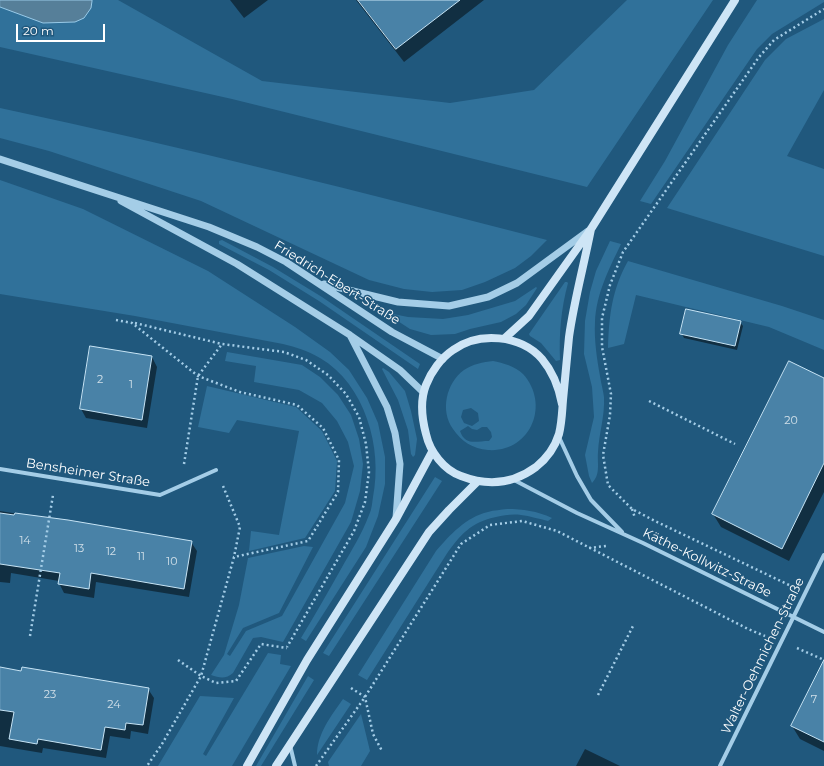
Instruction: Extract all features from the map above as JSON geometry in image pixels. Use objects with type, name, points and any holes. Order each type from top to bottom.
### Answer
[{"type":"main road","points":[[505,338],[529,316],[592,229],[735,0]]},
{"type":"main road","points":[[562,404],[559,388],[552,373],[541,358],[524,345],[505,338],[486,338],[467,343],[453,350],[443,359],[433,371],[426,384],[422,409],[424,426],[432,452],[459,476],[478,482],[495,483],[514,479],[528,473],[540,464],[550,451],[558,436],[562,420],[562,404],[570,335],[592,229]]},
{"type":"main road","points":[[247,766],[307,660],[396,519],[432,452]]},
{"type":"main road","points":[[276,766],[429,532],[478,482]]},
{"type":"street","name":"Friedrich-Ebert-Straße","points":[[0,159],[104,191],[209,227],[250,244],[286,262],[392,332],[443,359]]},
{"type":"street","name":"Friedrich-Ebert-Straße","points":[[104,191],[237,264],[350,335],[400,370],[424,392]]},
{"type":"street","points":[[319,283],[398,302],[449,306],[488,297],[517,283],[592,229]]},
{"type":"street","points":[[350,335],[387,407],[395,433],[400,464],[396,519]]},
{"type":"street","name":"Käthe-Kollwitz-Straße","points":[[558,436],[577,476],[591,500],[623,534]]},
{"type":"street","name":"Bensheimer Straße","points":[[0,469],[160,495],[216,470]]},
{"type":"street","name":"Käthe-Kollwitz-Straße","points":[[514,479],[577,513],[794,616],[824,632]]},
{"type":"street","name":"Walter-Oehmichen-Straße","points":[[720,766],[824,555]]},
{"type":"street","points":[[290,745],[295,766]]},
{"type":"path","points":[[805,593],[632,509],[608,485],[603,455],[610,415],[611,394],[602,346],[602,318],[610,285],[623,252],[759,57],[774,40],[824,9]]},
{"type":"path","points":[[116,320],[132,322],[222,344],[284,352],[306,360],[328,375],[346,394],[359,417],[366,444],[369,472],[365,502],[354,531],[286,647],[261,644],[236,681],[216,683],[201,676],[178,660]]},
{"type":"path","points":[[132,322],[198,376],[240,392],[297,405],[323,428],[339,460],[338,492],[308,541],[234,557]]},
{"type":"path","points":[[180,486],[198,376],[222,344]]},
{"type":"path","points":[[649,401],[735,444]]},
{"type":"path","points":[[147,766],[162,744],[201,676],[234,557],[240,527],[216,470]]},
{"type":"path","points":[[30,636],[55,478]]},
{"type":"path","points":[[316,766],[365,697],[461,544],[490,525],[522,521],[557,532],[748,629],[824,660]]},
{"type":"path","points":[[598,695],[634,624]]},
{"type":"path","points":[[365,697],[373,734],[382,751]]},
{"type":"shaded area","points":[[0,0],[92,1],[91,8],[84,18],[75,22],[43,23],[0,7]]},
{"type":"shaded area","points":[[82,0],[118,0],[262,81],[450,103],[534,90],[627,0],[713,0],[587,187],[232,99],[0,47],[0,6]]},
{"type":"shaded area","points":[[757,0],[824,0],[824,2],[772,34],[757,49],[651,204],[640,201],[665,161],[728,45]]},
{"type":"shaded area","points":[[824,19],[824,90],[787,156],[824,169],[824,256],[667,208],[765,60],[786,39]]},
{"type":"shaded area","points":[[0,108],[206,155],[547,240],[531,256],[515,268],[485,282],[462,290],[432,292],[404,289],[369,280],[201,201],[49,151],[0,138]]},
{"type":"shaded area","points":[[0,180],[83,209],[208,271],[295,327],[330,352],[349,370],[367,398],[378,423],[385,457],[385,484],[378,516],[366,547],[306,641],[301,638],[356,542],[372,506],[375,478],[375,458],[372,438],[367,419],[359,400],[349,384],[336,369],[320,358],[306,351],[288,345],[135,316],[0,294]]},
{"type":"shaded area","points":[[222,240],[273,267],[322,297],[420,364],[418,369],[319,301],[269,270],[219,244],[219,241]]},
{"type":"shaded area","points":[[610,241],[621,244],[604,282],[596,312],[595,343],[604,404],[598,456],[598,472],[592,483],[589,476],[585,455],[594,417],[592,387],[584,354],[585,321],[590,292],[596,271]]},
{"type":"shaded area","points":[[628,261],[782,306],[824,320],[824,350],[769,327],[636,295],[624,344],[608,348],[612,303],[618,282]]},
{"type":"shaded area","points":[[565,282],[568,283],[561,321],[560,360],[556,361],[541,343],[529,334]]},
{"type":"shaded area","points":[[536,287],[537,288],[526,305],[516,314],[501,322],[455,334],[431,335],[410,329],[390,316],[393,314],[408,317],[443,319],[468,315],[515,301]]},
{"type":"shaded area","points":[[227,352],[302,365],[320,377],[338,395],[351,415],[359,439],[363,464],[360,491],[351,522],[283,642],[261,637],[253,638],[233,673],[228,676],[217,677],[211,675],[224,655],[239,605],[248,558],[304,546],[313,547],[279,613],[243,628],[227,654],[230,656],[246,631],[282,616],[345,503],[354,466],[348,442],[337,421],[322,403],[299,390],[254,382],[256,366],[225,361]]},
{"type":"shaded area","points":[[493,361],[509,365],[523,374],[531,386],[535,399],[535,412],[532,425],[525,435],[515,444],[503,449],[488,450],[472,446],[460,437],[449,422],[446,406],[449,390],[453,382],[464,370],[471,366]],"holes":[[[471,408],[478,413],[479,421],[472,426],[464,423],[461,417],[463,410]],[[468,426],[477,430],[482,427],[487,427],[491,432],[492,437],[489,441],[468,441],[462,436],[460,431]]]},
{"type":"shaded area","points":[[383,368],[389,372],[405,391],[417,439],[415,455],[413,457],[411,454],[408,430],[398,400],[382,369]]},
{"type":"shaded area","points":[[207,386],[296,407],[322,431],[337,461],[335,491],[305,538],[249,551],[251,531],[279,535],[299,431],[237,420],[229,433],[198,427]]},
{"type":"shaded area","points":[[435,477],[442,481],[329,656],[323,653]]},
{"type":"shaded area","points":[[507,509],[530,511],[552,518],[548,521],[521,515],[505,515],[487,519],[467,530],[456,541],[446,555],[367,680],[358,675],[441,545],[459,527],[480,514]]},
{"type":"shaded area","points":[[268,653],[281,655],[280,664],[291,666],[232,766],[158,766],[200,696],[234,698],[203,754],[206,756]]},
{"type":"shaded area","points":[[308,676],[314,680],[261,766],[256,766]]},
{"type":"shaded area","points":[[343,699],[351,704],[317,755],[319,740],[322,733]]},
{"type":"shaded area","points":[[361,714],[370,751],[361,766],[329,766],[328,762]]},
{"type":"building","points":[[358,0],[460,0],[396,49]]},
{"type":"building","points":[[686,309],[741,321],[735,346],[680,334]]},
{"type":"building","points":[[90,346],[152,356],[142,420],[80,409]]},
{"type":"building","points":[[789,361],[824,378],[824,463],[782,549],[712,514]]},
{"type":"building","points":[[0,513],[14,515],[15,513],[68,520],[192,541],[184,589],[91,573],[89,589],[58,584],[60,573],[0,564]]},
{"type":"building","points":[[824,660],[824,742],[791,726]]},
{"type":"building","points":[[0,667],[21,671],[22,667],[149,688],[143,725],[126,723],[125,730],[105,727],[101,750],[38,739],[37,744],[9,739],[14,712],[0,710]]}]
